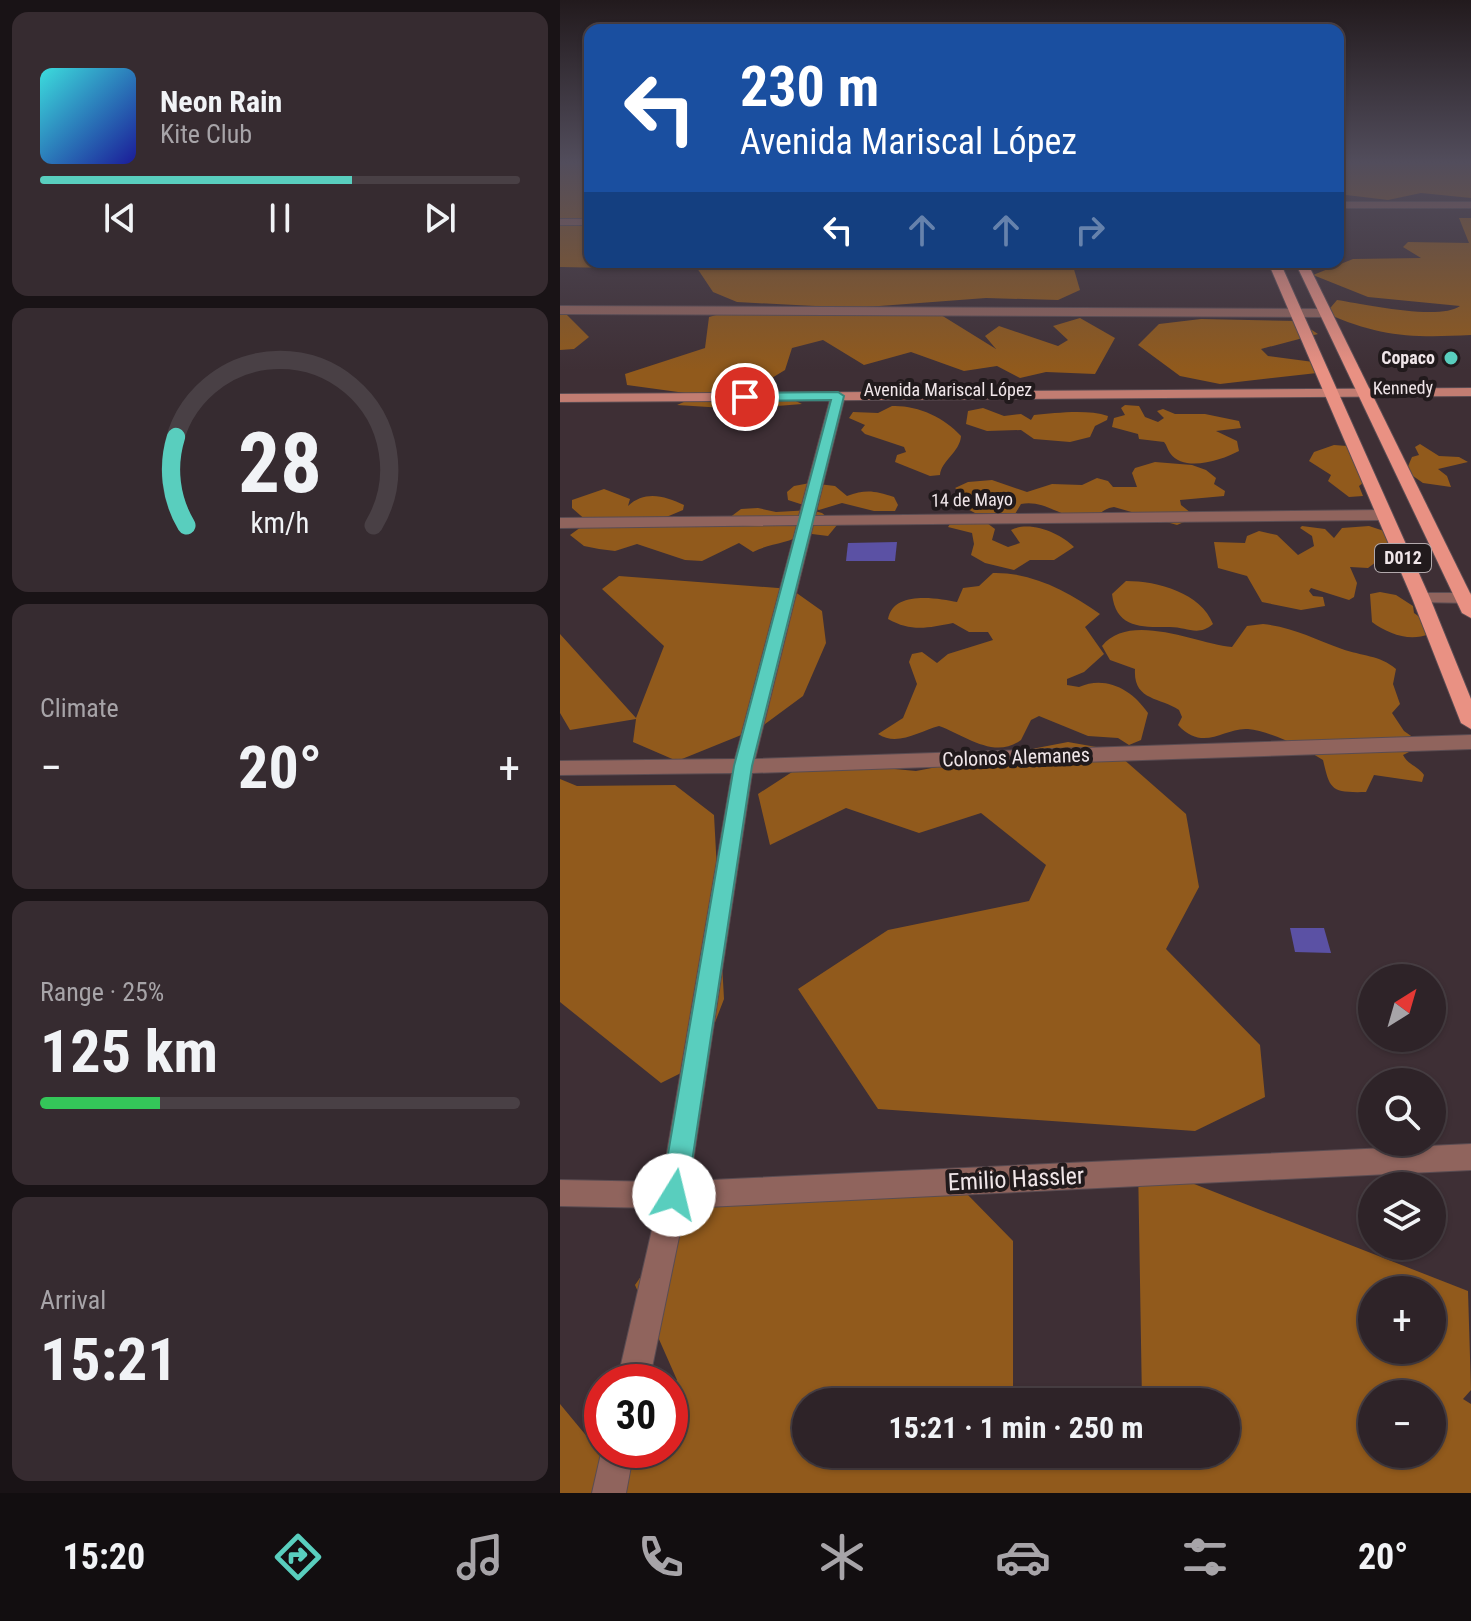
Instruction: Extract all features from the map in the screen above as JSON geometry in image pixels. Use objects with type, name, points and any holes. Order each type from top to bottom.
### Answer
[{"type":"main road","name":"D012","points":[[1276,268],[1421,598],[1471,723]]},
{"type":"main road","name":"D012","points":[[1304,268],[1469,603]]},
{"type":"street","points":[[560,310],[1326,313]]},
{"type":"street","name":"Kennedy","points":[[1333,401],[1471,392]]},
{"type":"street","name":"Avenida Mariscal López","points":[[560,398],[836,402],[1333,401]]},
{"type":"street","name":"Kennedy","points":[[1368,400],[1471,406]]},
{"type":"street","points":[[637,1364],[674,1195],[743,766],[836,402]]},
{"type":"street","name":"Avenida Mariscal López","points":[[560,411],[836,402]]},
{"type":"street","name":"14 de Mayo","points":[[560,523],[1384,515]]},
{"type":"street","points":[[1421,598],[1469,603]]},
{"type":"street","name":"Colonos Alemanes","points":[[560,768],[743,766],[1471,742]]},
{"type":"street","name":"Emilio Hassler","points":[[560,1193],[674,1195],[1471,1157]]},
{"type":"street","points":[[609,1493],[614,1468]]},
{"type":"shaded area","points":[[560,231],[584,231],[584,267],[560,267]]},
{"type":"shaded area","points":[[1464,231],[1471,231],[1471,335],[1397,334],[1345,321],[1326,313],[1337,300],[1419,312],[1450,310],[1460,306],[1368,297],[1313,275],[1330,268],[1344,268],[1344,263],[1353,259],[1421,258],[1403,247],[1408,242],[1469,243]]},
{"type":"shaded area","points":[[697,268],[1074,268],[1080,290],[1058,300],[986,298],[853,308],[737,302],[713,292]]},
{"type":"shaded area","points":[[1162,268],[1245,269],[1175,270]]},
{"type":"shaded area","points":[[560,308],[589,337],[574,349],[560,350]]},
{"type":"shaded area","points":[[741,308],[848,316],[933,310],[996,349],[985,336],[999,326],[1058,346],[1068,340],[1053,326],[1080,318],[1115,338],[1095,374],[1046,372],[1020,378],[997,366],[964,371],[911,352],[864,365],[823,340],[792,348],[785,370],[747,393],[781,394],[802,404],[740,409],[677,405],[700,395],[627,385],[625,374],[705,348],[709,317]]},
{"type":"shaded area","points":[[1201,319],[1298,321],[1318,334],[1261,349],[1268,356],[1321,363],[1326,372],[1220,384],[1180,376],[1138,345],[1159,324]]},
{"type":"shaded area","points":[[1125,405],[1139,406],[1145,417],[1158,422],[1164,418],[1157,411],[1163,409],[1175,414],[1205,414],[1239,421],[1241,428],[1216,431],[1237,441],[1239,451],[1203,463],[1176,459],[1164,442],[1139,439],[1138,434],[1112,427],[1114,418],[1125,415],[1121,408]]},
{"type":"shaded area","points":[[892,406],[930,414],[947,423],[961,436],[940,475],[930,476],[895,462],[897,455],[906,452],[904,447],[865,434],[861,430],[865,425],[849,418],[853,412],[878,413]]},
{"type":"shaded area","points":[[983,408],[1004,416],[1021,414],[1031,420],[1034,415],[1062,413],[1108,416],[1107,420],[1095,426],[1090,437],[1070,442],[1034,439],[1021,430],[987,431],[966,424],[968,411]]},
{"type":"shaded area","points":[[1420,444],[1439,456],[1459,457],[1468,462],[1438,469],[1447,476],[1451,487],[1423,483],[1406,471],[1412,457],[1419,455],[1415,447]]},
{"type":"shaded area","points":[[1334,445],[1347,446],[1368,479],[1359,486],[1363,496],[1349,497],[1328,481],[1331,475],[1309,461],[1314,452]]},
{"type":"shaded area","points":[[1155,462],[1192,465],[1206,470],[1216,478],[1214,484],[1225,491],[1224,496],[1180,500],[1181,505],[1196,517],[1177,525],[1114,507],[1081,518],[1030,503],[1021,504],[1015,514],[975,513],[962,506],[966,497],[955,488],[968,482],[992,480],[1027,492],[1052,484],[1082,485],[1097,478],[1108,481],[1113,487],[1137,487],[1132,473],[1135,468]]},
{"type":"shaded area","points":[[810,483],[835,486],[847,496],[865,492],[881,493],[894,497],[898,505],[895,511],[874,511],[842,503],[819,510],[788,500],[787,492],[794,486]]},
{"type":"shaded area","points":[[604,489],[630,499],[628,506],[648,496],[670,499],[684,505],[683,510],[664,518],[725,521],[741,509],[758,508],[776,512],[811,510],[822,513],[837,525],[828,536],[804,533],[753,552],[739,543],[702,561],[685,560],[637,544],[615,551],[584,546],[570,535],[588,522],[572,508],[572,500]]},
{"type":"shaded area","points":[[987,523],[995,529],[992,540],[1008,547],[1020,543],[1011,530],[1027,527],[1054,533],[1074,547],[1054,560],[1030,560],[1014,570],[985,563],[971,555],[974,544],[972,533],[948,527],[950,524]]},
{"type":"shaded area","points":[[1369,526],[1387,532],[1397,560],[1376,562],[1368,568],[1350,567],[1357,583],[1354,597],[1349,600],[1311,588],[1309,591],[1313,596],[1323,597],[1325,606],[1301,610],[1262,602],[1247,576],[1218,568],[1214,542],[1245,543],[1247,536],[1259,531],[1277,535],[1298,555],[1314,546],[1312,536],[1300,528],[1325,529],[1334,538],[1342,528]]},
{"type":"shaded area","points":[[897,542],[895,561],[846,561],[848,543]]},
{"type":"shaded area","points":[[993,573],[1022,576],[1050,585],[1100,614],[1085,627],[1104,654],[1084,672],[1067,679],[1067,685],[1108,684],[1126,691],[1148,713],[1141,740],[1129,745],[1118,738],[1088,736],[1039,716],[1031,720],[1021,740],[1000,748],[980,744],[939,726],[901,738],[885,738],[878,734],[903,718],[917,684],[909,662],[912,654],[922,652],[937,663],[948,654],[993,640],[988,632],[969,632],[953,623],[928,627],[904,626],[888,619],[892,610],[898,604],[917,598],[957,602],[963,588],[979,586]]},
{"type":"shaded area","points":[[619,576],[791,589],[822,611],[826,643],[803,696],[761,727],[677,761],[633,742],[636,719],[570,730],[560,713],[560,634],[636,718],[664,646],[602,589]]},
{"type":"shaded area","points":[[1126,581],[1151,583],[1177,591],[1199,604],[1213,624],[1197,631],[1132,624],[1119,614],[1112,594]]},
{"type":"shaded area","points":[[1370,594],[1396,595],[1413,606],[1414,613],[1425,621],[1429,634],[1399,636],[1372,622]]},
{"type":"shaded area","points":[[1263,624],[1377,658],[1396,669],[1393,684],[1400,704],[1392,713],[1404,731],[1414,738],[1415,749],[1403,755],[1424,775],[1422,782],[1374,775],[1366,792],[1345,792],[1330,783],[1323,760],[1276,737],[1248,729],[1205,738],[1187,733],[1178,725],[1182,717],[1179,710],[1143,693],[1138,687],[1135,669],[1110,660],[1102,646],[1114,636],[1146,630],[1232,647],[1247,626]]},
{"type":"shaded area","points":[[1068,742],[1113,750],[1186,814],[1199,887],[1166,949],[1260,1045],[1265,1097],[1195,1131],[878,1109],[798,989],[888,930],[1029,901],[1046,865],[981,813],[919,833],[846,808],[770,845],[758,794],[809,761],[916,771]]},
{"type":"shaded area","points":[[560,779],[577,786],[675,785],[714,815],[724,999],[699,1064],[661,1083],[560,1002]]},
{"type":"shaded area","points":[[1290,928],[1324,928],[1331,953],[1295,952]]},
{"type":"shaded area","points":[[1138,1162],[1358,1248],[1358,1260],[1389,1260],[1430,1276],[1358,1276],[1358,1364],[1446,1364],[1446,1282],[1468,1291],[1471,1390],[1463,1399],[1471,1404],[1471,1493],[560,1493],[560,1404],[584,1433],[584,1468],[688,1468],[688,1364],[670,1364],[635,1285],[699,1192],[967,1194],[1013,1241],[1013,1388],[792,1388],[792,1468],[1240,1468],[1240,1388],[1142,1388]]},
{"type":"place","name":"Copaco","points":[[1451,358]]},
{"type":"route","points":[[674,1195],[743,766],[838,396],[745,397]]}]
